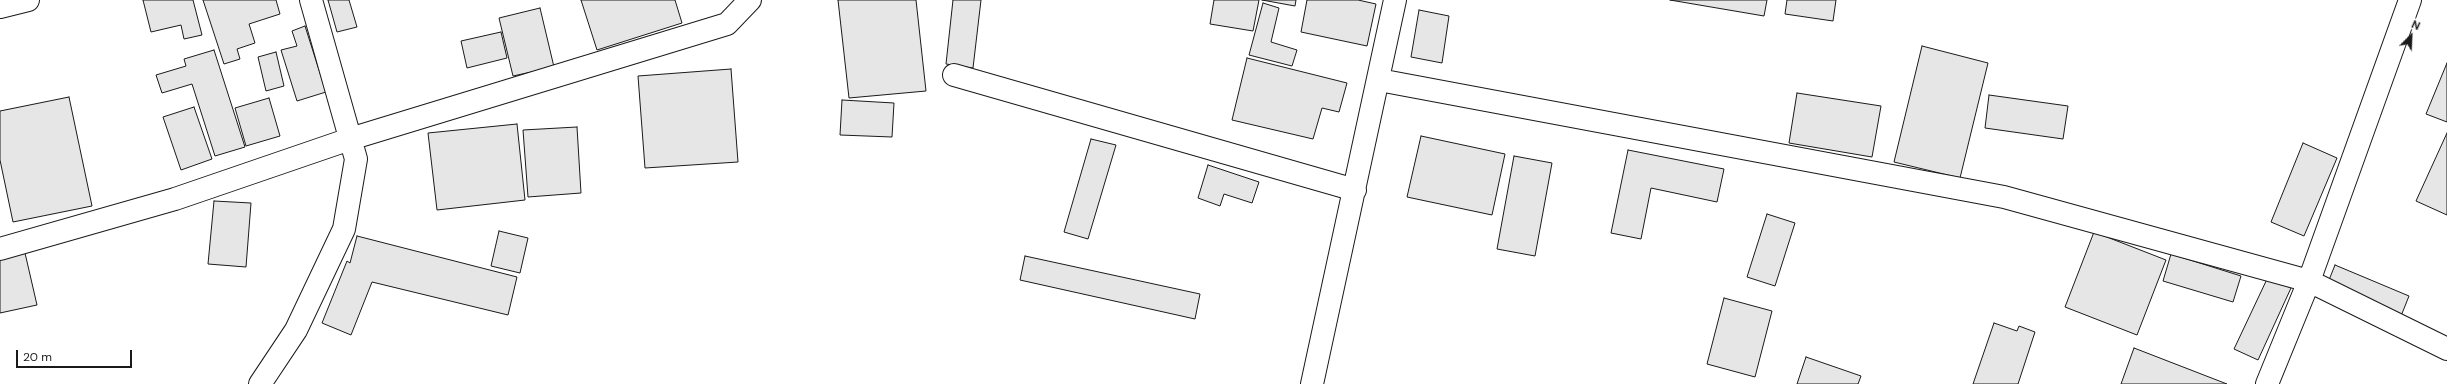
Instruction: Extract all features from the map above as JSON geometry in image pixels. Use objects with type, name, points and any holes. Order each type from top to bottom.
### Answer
[{"type":"street","points":[[0,7],[28,0]]},
{"type":"street","points":[[260,384],[296,330],[344,229],[356,160],[311,0]]},
{"type":"street","points":[[0,249],[175,199],[350,138],[727,24],[750,0]]},
{"type":"street","points":[[1312,384],[1379,80],[1395,0]]},
{"type":"street","points":[[2267,384],[2309,281],[2410,0]]},
{"type":"street","points":[[954,75],[1355,190]]},
{"type":"street","points":[[1379,80],[2004,197],[2309,281],[2447,349]]},
{"type":"building","points":[[143,0],[193,0],[202,35],[184,39],[181,25],[151,32]]},
{"type":"building","points":[[203,0],[276,0],[280,14],[249,24],[255,43],[237,49],[240,59],[224,64]]},
{"type":"building","points":[[328,0],[349,0],[357,27],[337,32]]},
{"type":"building","points":[[581,0],[675,0],[682,23],[597,50]]},
{"type":"building","points":[[838,0],[916,0],[926,91],[849,98]]},
{"type":"building","points":[[953,0],[981,0],[973,68],[946,64]]},
{"type":"building","points":[[1214,0],[1259,0],[1253,31],[1210,24]]},
{"type":"building","points":[[1262,0],[1296,0],[1295,6]]},
{"type":"building","points":[[1307,0],[1358,0],[1376,4],[1367,46],[1301,32]]},
{"type":"building","points":[[1670,0],[1767,0],[1764,16]]},
{"type":"building","points":[[1787,0],[1836,0],[1833,21],[1785,14]]},
{"type":"building","points":[[1263,3],[1279,8],[1271,42],[1297,50],[1292,66],[1249,55]]},
{"type":"building","points":[[540,8],[554,67],[513,76],[499,18]]},
{"type":"building","points":[[1419,10],[1449,16],[1442,63],[1411,57]]},
{"type":"building","points":[[305,26],[326,92],[297,101],[281,50],[297,46],[292,31]]},
{"type":"building","points":[[501,32],[507,58],[467,68],[461,41]]},
{"type":"building","points":[[1922,46],[1988,63],[1960,178],[1894,162]]},
{"type":"building","points":[[214,50],[245,147],[215,156],[192,84],[162,93],[156,75],[186,66],[184,59]]},
{"type":"building","points":[[276,52],[284,86],[266,91],[258,57]]},
{"type":"building","points":[[1247,58],[1347,83],[1339,112],[1322,108],[1313,139],[1232,120]]},
{"type":"building","points":[[2447,63],[2447,122],[2426,114]]},
{"type":"building","points":[[731,69],[738,162],[645,168],[638,76]]},
{"type":"building","points":[[1797,93],[1881,106],[1872,157],[1789,143]]},
{"type":"building","points":[[1989,95],[2068,106],[2063,139],[1985,128]]},
{"type":"building","points":[[69,97],[92,206],[13,222],[0,160],[0,111]]},
{"type":"building","points":[[269,98],[280,136],[246,146],[235,108]]},
{"type":"building","points":[[842,100],[894,103],[892,137],[840,135]]},
{"type":"building","points":[[194,107],[212,159],[181,170],[163,117]]},
{"type":"building","points":[[517,124],[525,200],[437,210],[428,133]]},
{"type":"building","points":[[577,127],[581,193],[528,197],[523,130]]},
{"type":"building","points":[[2447,133],[2447,215],[2416,201]]},
{"type":"building","points":[[1421,136],[1505,154],[1492,215],[1407,197]]},
{"type":"building","points":[[1091,139],[1116,145],[1088,239],[1064,232]]},
{"type":"building","points":[[2303,143],[2337,158],[2304,236],[2271,222]]},
{"type":"building","points":[[1628,150],[1724,169],[1717,202],[1651,188],[1641,239],[1611,233]]},
{"type":"building","points":[[1514,156],[1552,163],[1535,256],[1497,249]]},
{"type":"building","points":[[1208,165],[1259,182],[1252,203],[1224,194],[1220,206],[1198,198]]},
{"type":"building","points":[[214,201],[251,203],[246,267],[208,264]]},
{"type":"building","points":[[1767,214],[1795,223],[1775,286],[1747,277]]},
{"type":"building","points":[[499,231],[528,238],[520,273],[491,266]]},
{"type":"building","points":[[2094,232],[2166,260],[2137,335],[2065,307]]},
{"type":"building","points":[[357,236],[517,277],[508,315],[372,282],[351,335],[322,323],[347,261],[350,263]]},
{"type":"building","points":[[25,253],[37,305],[0,313],[0,258]]},
{"type":"building","points":[[2171,254],[2241,276],[2233,302],[2163,281]]},
{"type":"building","points":[[1025,256],[1200,294],[1195,319],[1020,280]]},
{"type":"building","points":[[2335,265],[2409,296],[2401,316],[2327,285]]},
{"type":"building","points":[[2268,277],[2291,288],[2258,360],[2234,349]]},
{"type":"building","points":[[1724,298],[1772,311],[1755,377],[1707,364]]},
{"type":"building","points":[[1994,323],[2017,331],[2019,326],[2035,332],[2018,384],[1973,384]]},
{"type":"building","points":[[2134,348],[2227,384],[2121,384]]},
{"type":"building","points":[[1806,357],[1861,376],[1858,384],[1797,384]]}]
